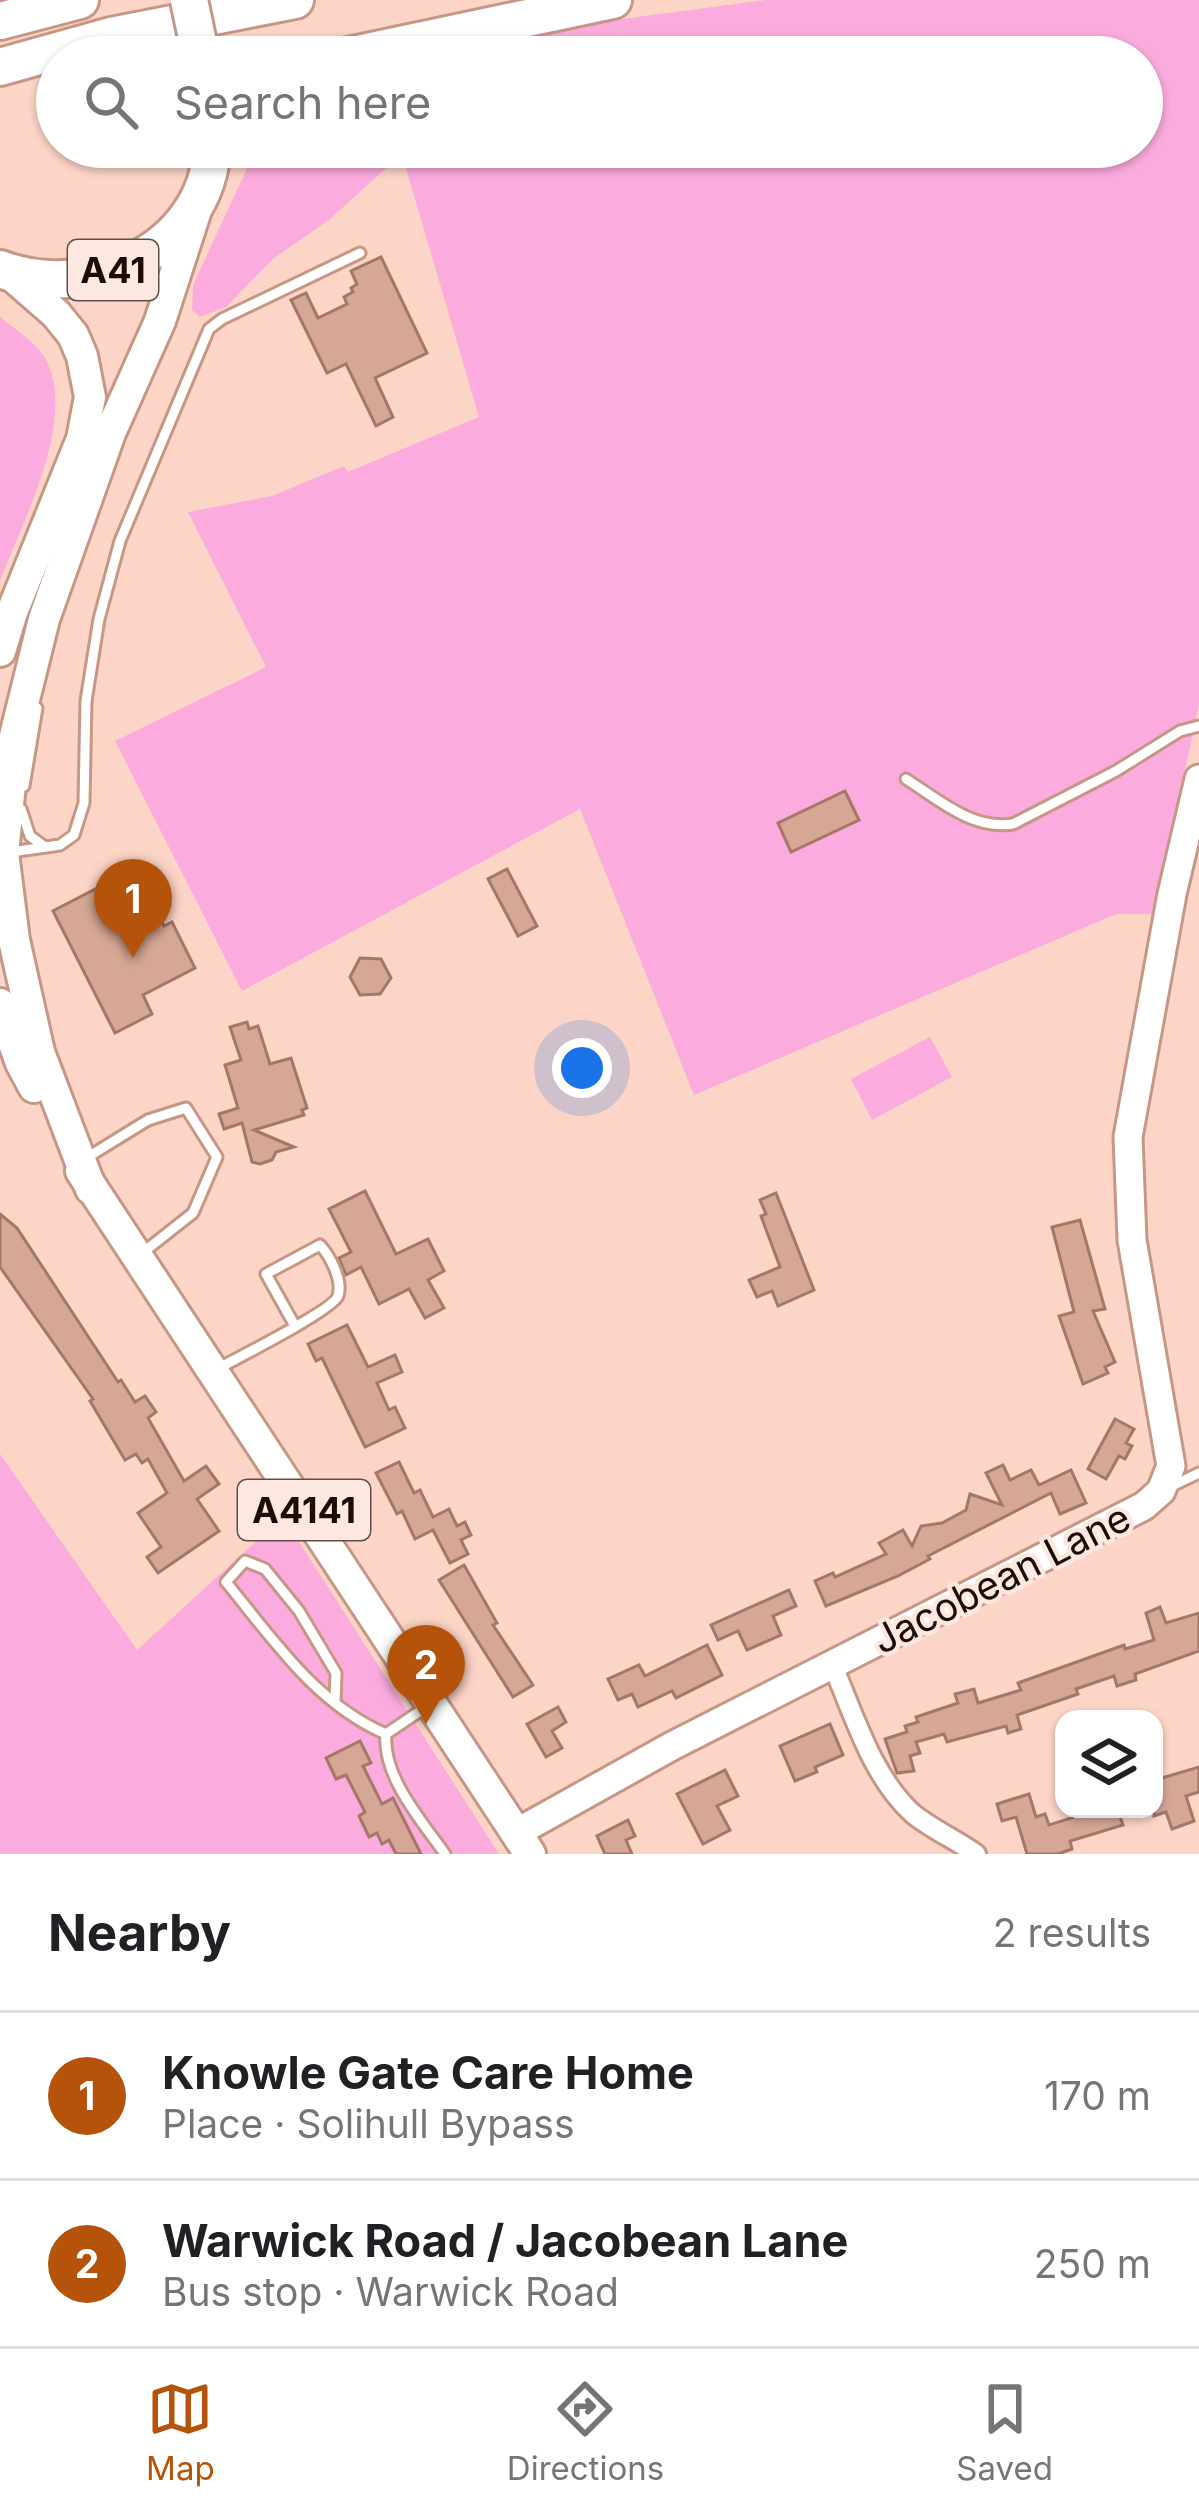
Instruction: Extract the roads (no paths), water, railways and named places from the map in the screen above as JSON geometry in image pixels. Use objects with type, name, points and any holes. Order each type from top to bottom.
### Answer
[{"type":"highway","points":[[0,21],[80,0]]},
{"type":"highway","points":[[188,0],[196,36]]},
{"type":"highway","points":[[111,36],[295,0]]},
{"type":"highway","points":[[442,36],[613,0]]},
{"type":"highway","points":[[0,68],[36,58]]},
{"type":"highway","name":"A41","points":[[4,270],[57,282],[94,278],[143,257],[165,241],[197,205],[211,168]]},
{"type":"main road","name":"A4141","points":[[85,1175],[39,1052],[14,940],[2,853],[15,736],[44,619],[69,546],[110,433],[160,321],[197,205]]},
{"type":"main road","points":[[0,651],[82,439],[90,397],[73,335],[56,314],[4,270]]},
{"type":"main road","points":[[0,723],[44,585],[69,546]]},
{"type":"main road","name":"A4141","points":[[0,1004],[21,1063],[136,1257],[523,1844]]},
{"type":"street","name":"Jacobean Lane","points":[[523,1844],[832,1664],[1144,1506],[1161,1491],[1171,1466],[1132,1240],[1129,1137],[1172,894],[1199,779]]},
{"type":"street","points":[[832,1664],[882,1777],[896,1796],[916,1816],[976,1854]]},
{"type":"lane","points":[[2,853],[60,844],[74,835],[81,816],[86,701],[99,619],[120,542],[209,329],[360,253]]},
{"type":"lane","points":[[44,619],[45,657],[20,813],[29,836],[45,847]]},
{"type":"lane","points":[[906,779],[967,818],[999,826],[1013,824],[1180,731],[1199,726]]},
{"type":"lane","points":[[85,1175],[148,1120],[186,1108],[217,1157],[193,1213],[136,1257]]},
{"type":"lane","points":[[213,1371],[295,1326],[338,1298],[334,1268],[320,1245],[266,1274],[295,1326]]},
{"type":"lane","points":[[1161,1491],[1199,1474]]},
{"type":"lane","points":[[335,1703],[336,1673],[299,1611],[266,1569],[245,1561],[226,1582],[314,1687],[358,1722],[386,1734]]},
{"type":"lane","points":[[386,1734],[431,1704]]},
{"type":"lane","points":[[386,1734],[384,1755],[417,1815],[446,1854]]},
{"type":"place","name":"Knowle Gate Care Home","points":[[133,958]]},
{"type":"place","name":"Warwick Road / Jacobean Lane","points":[[426,1724]]}]
